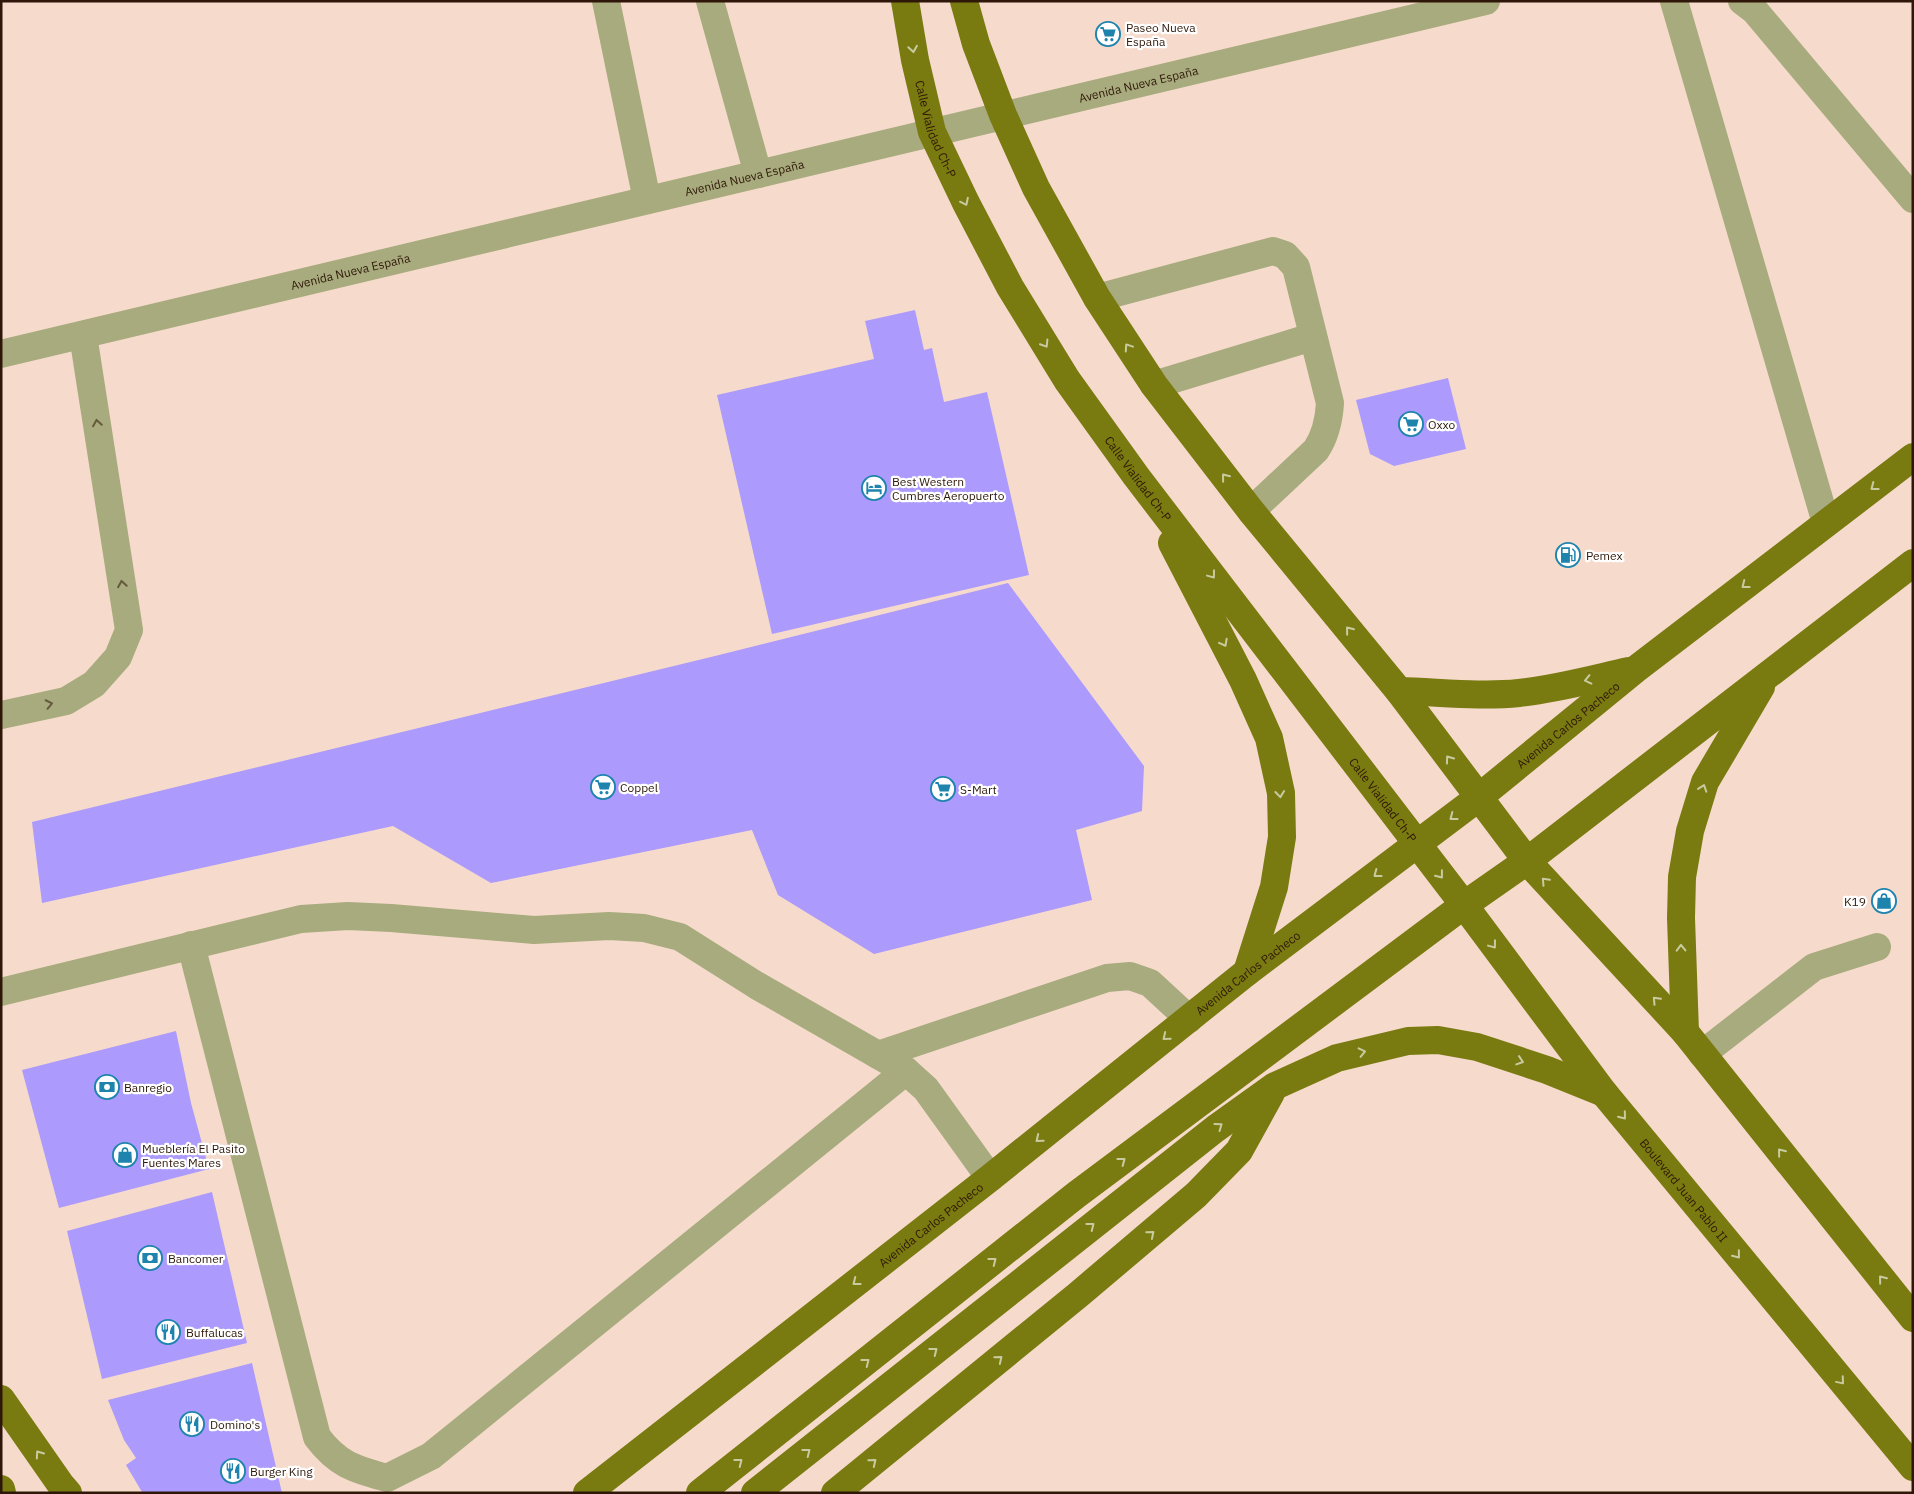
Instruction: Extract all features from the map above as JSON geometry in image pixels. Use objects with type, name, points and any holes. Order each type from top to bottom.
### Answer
[{"type":"main road","name":"Calle Vialidad Ch-P","points":[[905,1],[915,60],[932,132],[966,203],[1010,287],[1068,380],[1136,476],[1464,905]]},
{"type":"main road","points":[[964,1],[976,44],[1003,115],[1036,188],[1097,298],[1154,385],[1252,511],[1400,691],[1478,798],[1527,861],[1685,1032],[1913,1318]]},
{"type":"main road","name":"Avenida Carlos Pacheco","points":[[587,1493],[990,1178],[1247,972],[1478,798],[1636,669],[1913,457]]},
{"type":"main road","points":[[1136,476],[1243,680],[1269,738],[1281,792],[1282,837],[1274,887],[1247,972]]},
{"type":"main road","points":[[700,1493],[1076,1195],[1464,905],[1527,861],[1913,563]]},
{"type":"main road","points":[[1400,691],[1488,694],[1518,693],[1636,669]]},
{"type":"main road","points":[[1685,1032],[1680,918],[1682,877],[1690,831],[1705,782],[1769,674]]},
{"type":"main road","name":"Boulevard Juan Pablo II","points":[[1464,905],[1604,1093],[1913,1467]]},
{"type":"main road","points":[[755,1493],[1215,1129],[1275,1086],[1337,1058],[1408,1041],[1438,1040],[1477,1047],[1530,1064],[1604,1093]]},
{"type":"main road","points":[[835,1493],[1078,1295],[1196,1195],[1239,1151],[1275,1086]]},
{"type":"main road","points":[[1,1399],[68,1493]]},
{"type":"main road","points":[[1,1489],[2,1493]]},
{"type":"street","points":[[606,1],[647,200]]},
{"type":"street","points":[[710,1],[758,174]]},
{"type":"street","name":"Avenida Nueva España","points":[[1,354],[1486,1]]},
{"type":"street","points":[[1674,1],[1826,523]]},
{"type":"street","points":[[1742,1],[1755,12],[1913,200]]},
{"type":"street","points":[[1097,298],[1272,251],[1286,254],[1296,267],[1312,337],[1330,402],[1328,421],[1324,439],[1316,450],[1252,511]]},
{"type":"street","points":[[1,715],[66,701],[94,684],[118,656],[129,630],[83,335]]},
{"type":"street","points":[[1154,385],[1312,337]]},
{"type":"street","points":[[1,992],[301,919],[348,916],[391,918],[534,930],[609,926],[644,928],[680,937],[756,985],[906,1071],[926,1089],[990,1178]]},
{"type":"street","points":[[191,945],[316,1437],[326,1450],[350,1468],[387,1478],[431,1456],[906,1071]]},
{"type":"street","points":[[1702,1054],[1814,967],[1877,947]]},
{"type":"street","points":[[878,1055],[1107,978],[1130,976],[1150,982],[1189,1019]]},
{"type":"building","name":"Best Western Cumbres Aeropuerto","points":[[915,310],[924,350],[932,348],[944,402],[987,392],[1029,575],[772,634],[717,395],[874,359],[865,321]]},
{"type":"building","name":"Oxxo","points":[[1448,378],[1466,449],[1394,466],[1370,454],[1356,400]]},
{"type":"building","points":[[1008,583],[1144,766],[1142,811],[1076,830],[1092,900],[874,954],[778,895],[752,830],[491,883],[393,826],[42,903],[32,822]]},
{"type":"building","points":[[176,1031],[191,1103],[209,1169],[59,1208],[22,1070]]},
{"type":"building","name":"Bancomer","points":[[212,1192],[247,1343],[102,1379],[67,1231]]},
{"type":"building","name":"Domino's","points":[[252,1363],[282,1493],[142,1492],[126,1465],[136,1458],[124,1440],[108,1400]]},
{"type":"place","name":"Paseo Nueva España","points":[[1108,34]]},
{"type":"place","name":"Oxxo","points":[[1411,424]]},
{"type":"place","name":"Best Western Cumbres Aeropuerto","points":[[874,488]]},
{"type":"place","name":"Pemex","points":[[1568,555]]},
{"type":"place","name":"Coppel","points":[[603,787]]},
{"type":"place","name":"S-Mart","points":[[943,789]]},
{"type":"place","name":"K19","points":[[1884,901]]},
{"type":"place","name":"Banregio","points":[[107,1087]]},
{"type":"place","name":"Mueblería El Pasito Fuentes Mares","points":[[125,1155]]},
{"type":"place","name":"Bancomer","points":[[150,1258]]},
{"type":"place","name":"Buffalucas","points":[[168,1332]]},
{"type":"place","name":"Domino's","points":[[192,1424]]},
{"type":"place","name":"Burger King","points":[[233,1471]]}]
